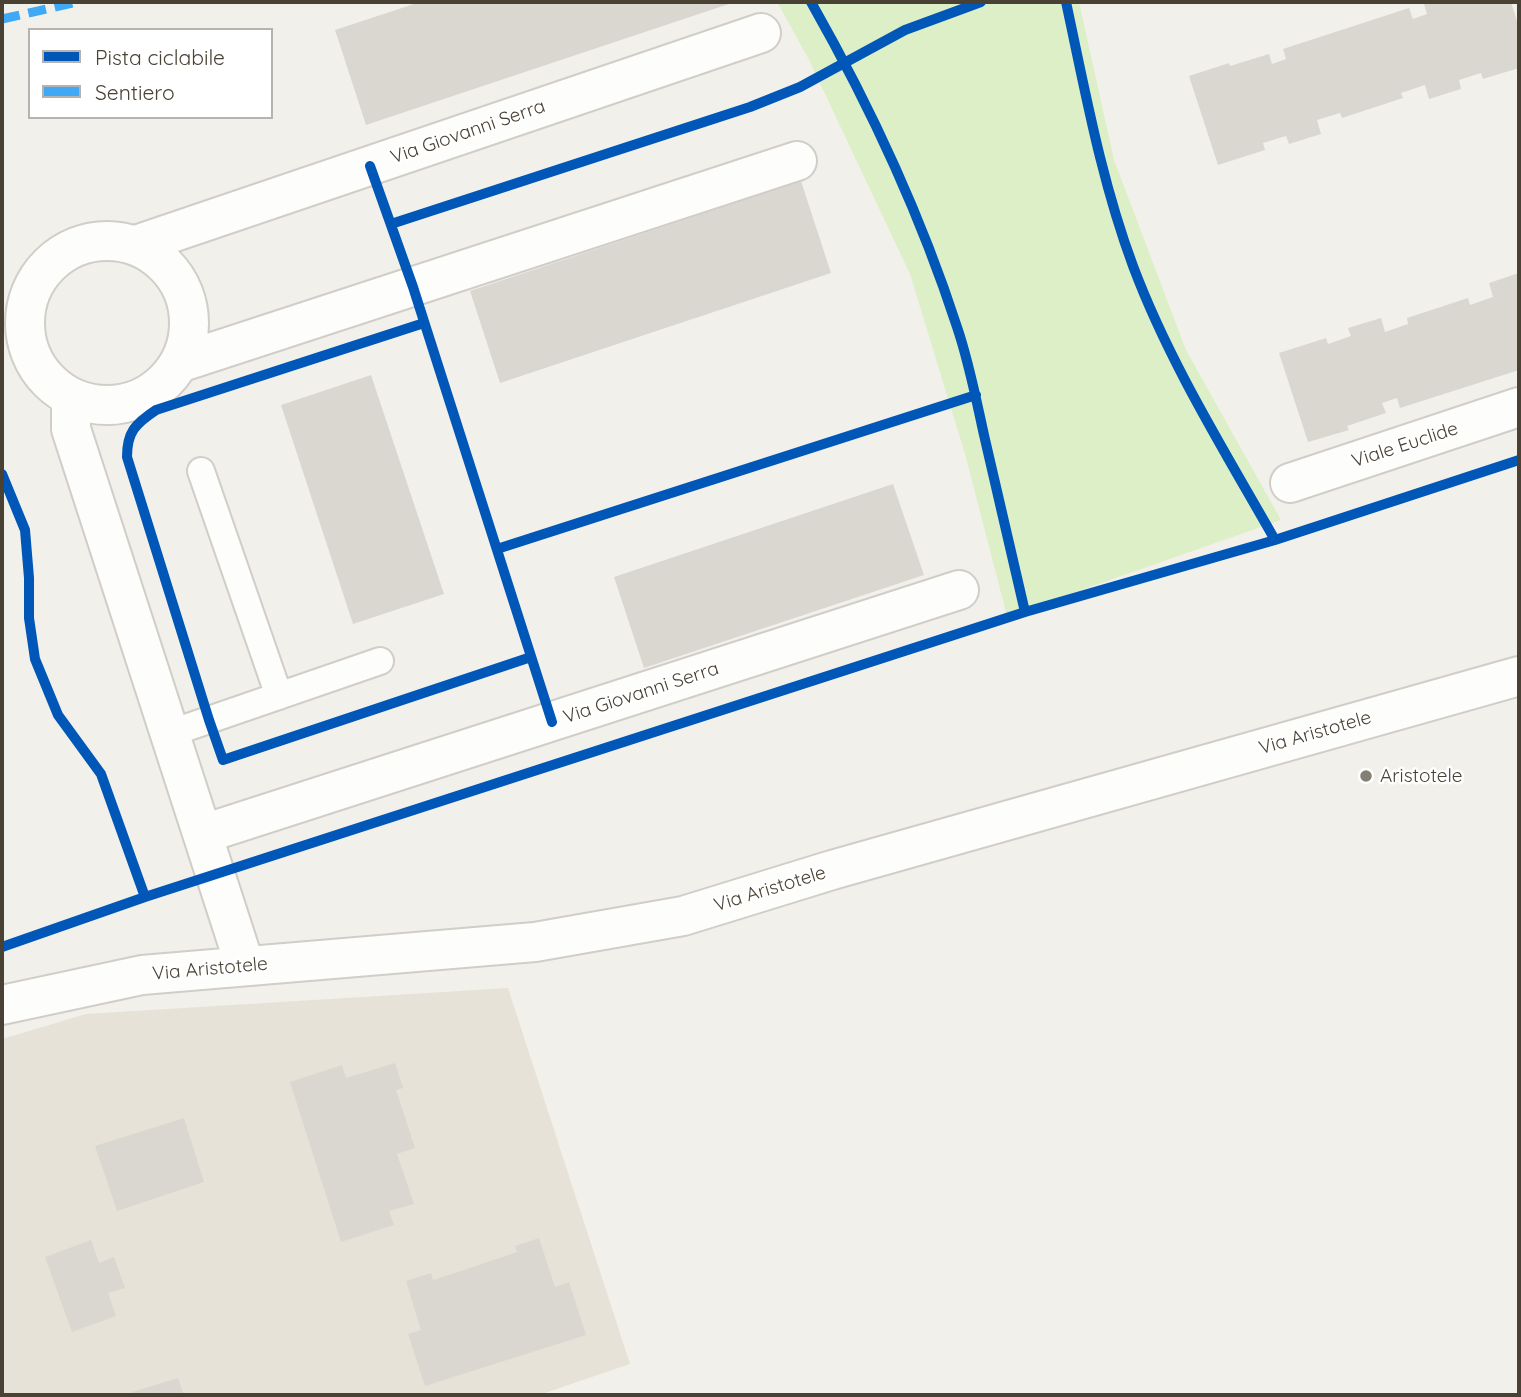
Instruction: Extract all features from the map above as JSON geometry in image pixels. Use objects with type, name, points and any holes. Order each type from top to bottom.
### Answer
[{"type":"street","name":"Via Giovanni Serra","points":[[136,245],[761,33]]},
{"type":"street","name":"Via Giovanni Serra","points":[[179,363],[797,161]]},
{"type":"street","name":"Via Giovanni Serra","points":[[108,241],[136,245],[154,255],[169,269],[183,290],[189,314],[188,340],[179,363],[164,383],[144,397],[120,405],[95,405],[71,398],[48,382],[32,360],[24,332],[26,304],[37,279],[56,258],[80,245],[108,241]]},
{"type":"street","points":[[71,398],[71,429],[245,966]]},
{"type":"street","name":"Viale Euclide","points":[[1290,482],[1519,407]]},
{"type":"street","name":"Via Giovanni Serra","points":[[203,834],[959,590]]},
{"type":"street","name":"Via Aristotele","points":[[2,1005],[142,975],[536,942],[683,916],[832,870],[1519,676]]},
{"type":"lane","points":[[201,471],[279,696]]},
{"type":"lane","points":[[171,733],[380,661]]},
{"type":"shaded area","points":[[508,988],[630,1364],[539,1395],[2,1395],[2,1039],[86,1014]]},
{"type":"green space","points":[[777,2],[1079,2],[1114,160],[1186,350],[1281,520],[1007,616],[965,454],[910,274],[808,58]]},
{"type":"building","points":[[420,2],[735,2],[366,125],[335,30]]},
{"type":"building","points":[[1511,2],[1519,28],[1519,68],[1483,79],[1481,73],[1459,80],[1461,89],[1429,99],[1425,85],[1401,93],[1403,98],[1342,118],[1340,113],[1317,120],[1321,134],[1289,144],[1286,136],[1263,143],[1265,150],[1218,165],[1189,76],[1269,54],[1272,64],[1286,59],[1283,49],[1409,8],[1413,19],[1427,14],[1424,4]]},
{"type":"building","points":[[801,181],[831,273],[500,383],[470,291]]},
{"type":"building","points":[[1519,273],[1519,370],[1400,408],[1397,398],[1382,403],[1386,413],[1347,426],[1349,430],[1308,442],[1279,353],[1326,338],[1328,344],[1351,336],[1348,328],[1381,318],[1385,332],[1408,324],[1407,318],[1468,298],[1470,305],[1493,297],[1489,283]]},
{"type":"building","points":[[371,375],[444,594],[353,624],[281,405]]},
{"type":"building","points":[[893,484],[924,575],[644,668],[614,577]]},
{"type":"building","points":[[395,1063],[403,1088],[396,1090],[415,1148],[397,1154],[414,1204],[389,1211],[394,1225],[341,1242],[290,1082],[342,1065],[346,1078]]},
{"type":"building","points":[[184,1118],[204,1182],[117,1211],[95,1146]]},
{"type":"building","points":[[539,1238],[555,1287],[569,1282],[586,1335],[425,1386],[408,1334],[421,1330],[406,1281],[431,1273],[433,1280],[461,1271],[517,1252],[515,1246]]},
{"type":"building","points":[[91,1240],[99,1263],[114,1257],[125,1288],[108,1293],[116,1316],[72,1332],[45,1257]]},
{"type":"building","points":[[178,1378],[184,1395],[133,1395],[132,1392]]},
{"type":"marked path","points":[[2,19],[77,2]]},
{"type":"cycle path","points":[[811,2],[873,120],[910,201],[943,285],[969,367],[1025,612]]},
{"type":"cycle path","points":[[391,224],[750,107],[800,87],[905,30],[981,2]]},
{"type":"cycle path","points":[[1066,2],[1103,168],[1133,266],[1180,371],[1275,540]]},
{"type":"cycle path","points":[[370,166],[413,287],[552,722]]},
{"type":"cycle path","points":[[424,323],[156,410],[134,429],[127,457],[209,720],[223,760],[531,657]]},
{"type":"cycle path","points":[[497,549],[976,395]]},
{"type":"cycle path","points":[[2,947],[145,897],[1025,612],[1275,540],[1519,460]]},
{"type":"cycle path","points":[[2,474],[25,530],[29,618],[35,659],[58,715],[101,774],[145,897]]},
{"type":"place","name":"Aristotele","points":[[1366,776]]}]
